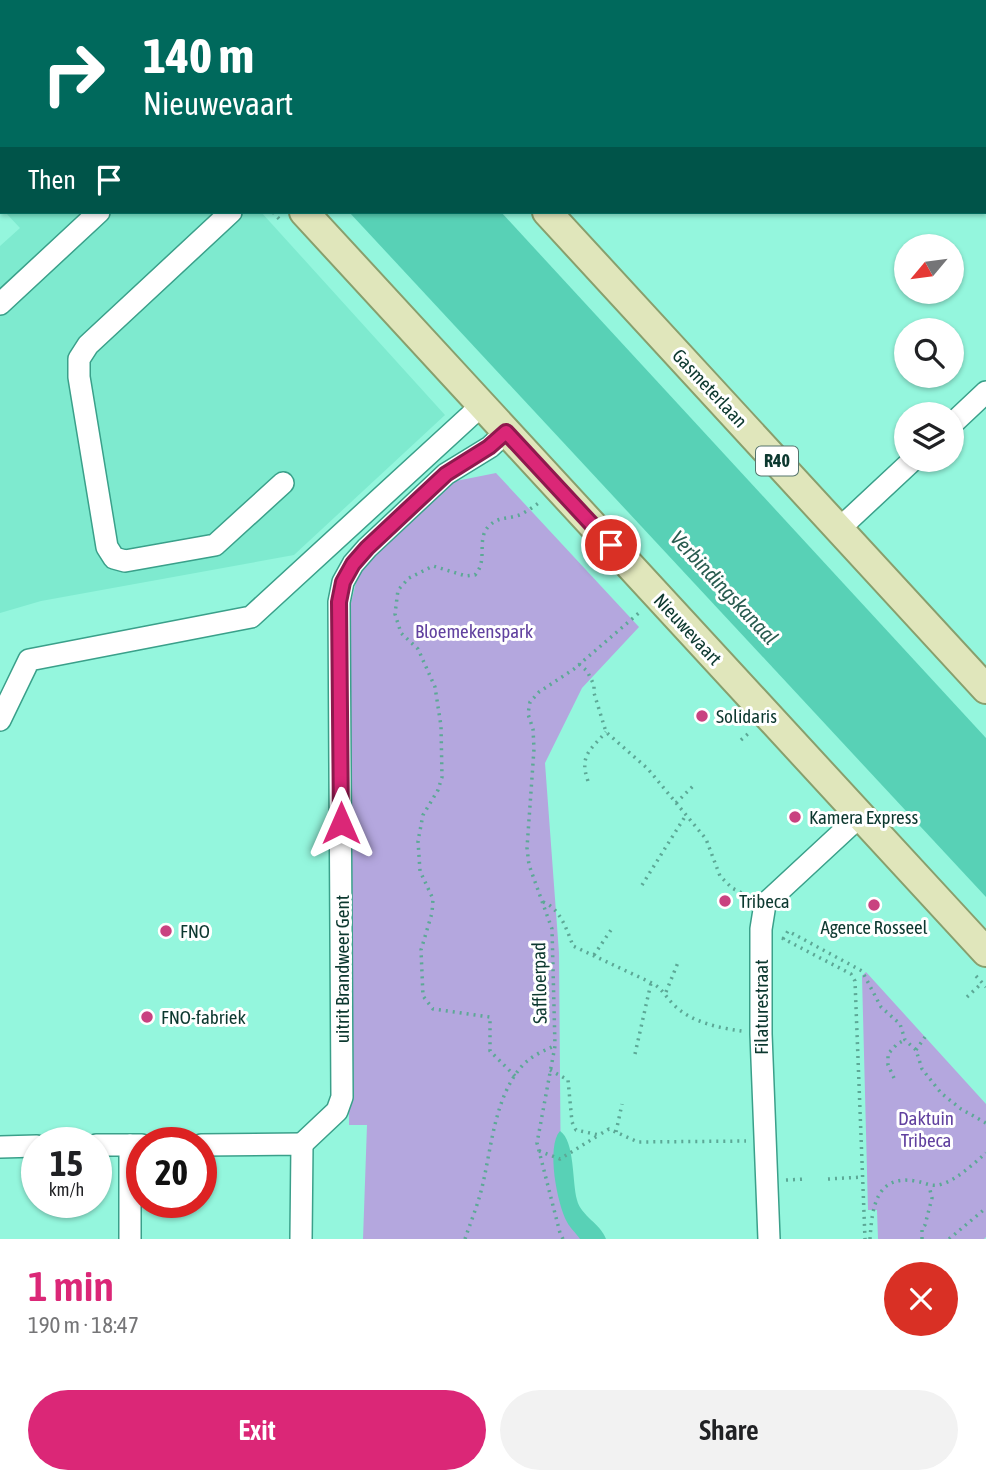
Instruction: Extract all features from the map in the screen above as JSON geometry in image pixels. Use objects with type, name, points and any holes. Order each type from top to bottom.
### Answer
[{"type":"main road","name":"Nieuwevaart","points":[[306,214],[986,953]]},
{"type":"main road","name":"Gasmeterlaan","points":[[549,214],[986,689]]},
{"type":"street","points":[[0,304],[97,214]]},
{"type":"street","points":[[229,214],[88,345],[79,359],[79,377],[107,547],[114,558],[125,561],[215,545],[283,483]]},
{"type":"street","points":[[964,413],[986,392]]},
{"type":"street","points":[[0,720],[29,660],[251,617],[482,405]]},
{"type":"street","name":"uitrit Brandweer Gent","points":[[302,1144],[337,1111],[342,1097],[339,602],[343,582],[353,564],[367,548],[446,474],[489,447],[506,432]]},
{"type":"street","points":[[839,529],[900,472]]},
{"type":"street","points":[[765,904],[860,816]]},
{"type":"street","name":"Filaturestraat","points":[[765,904],[761,929],[761,1034],[769,1239]]},
{"type":"street","points":[[217,1144],[302,1144],[301,1239]]},
{"type":"street","points":[[0,1147],[21,1146]]},
{"type":"street","points":[[130,1239],[131,1218]]},
{"type":"path","points":[[515,1076],[490,1051],[490,1017],[433,1009],[423,996],[422,950],[433,899],[420,871],[418,841],[423,815],[438,790],[442,777],[441,726],[435,687],[418,649],[401,633],[395,614],[398,590],[409,578],[433,566],[466,576],[475,575],[481,569],[483,535],[488,526],[499,518],[517,516],[558,488]]},
{"type":"path","name":"Saffloerpad","points":[[563,1239],[559,1233],[537,1143],[555,1046],[552,929],[529,865],[527,848],[534,749],[533,729],[528,713],[530,702],[539,692],[579,664],[640,612]]},
{"type":"path","points":[[579,664],[587,671],[594,685],[606,732],[648,769],[706,839],[720,876],[732,888],[765,904]]},
{"type":"path","points":[[741,740],[750,731]]},
{"type":"path","points":[[587,781],[583,769],[585,756],[606,732]]},
{"type":"path","points":[[676,803],[694,785]]},
{"type":"path","points":[[642,885],[686,815]]},
{"type":"path","points":[[543,902],[550,905],[560,918],[573,946],[652,983],[666,992],[673,1004],[692,1017],[720,1028],[761,1034]]},
{"type":"path","points":[[594,956],[612,927]]},
{"type":"path","points":[[761,929],[851,974],[855,981],[865,1239]]},
{"type":"path","points":[[783,939],[788,930],[862,971],[881,1007],[900,1024],[905,1040],[916,1049],[922,1069],[941,1093],[961,1109],[986,1123]]},
{"type":"path","points":[[666,992],[679,960]]},
{"type":"path","points":[[967,996],[982,982]]},
{"type":"path","points":[[635,1054],[652,983]]},
{"type":"path","points":[[916,1049],[925,1037]]},
{"type":"path","points":[[894,1078],[888,1065],[888,1055],[897,1044],[905,1040]]},
{"type":"path","points":[[464,1239],[483,1185],[490,1142],[515,1076],[534,1056],[555,1046]]},
{"type":"path","points":[[550,1070],[568,1080],[572,1122],[576,1130],[599,1135]]},
{"type":"path","points":[[616,1132],[622,1104]]},
{"type":"path","points":[[539,1151],[560,1158],[609,1129],[638,1142],[764,1140]]},
{"type":"path","points":[[870,1239],[872,1210],[875,1200],[885,1187],[900,1181],[916,1181],[929,1186],[942,1184],[986,1153]]},
{"type":"path","points":[[828,1179],[863,1177]]},
{"type":"path","points":[[922,1239],[922,1228],[932,1198],[929,1186]]},
{"type":"path","points":[[948,1239],[986,1208]]},
{"type":"shaded area","points":[[7,214],[263,214],[445,415],[294,555],[41,601],[0,613],[0,246],[20,228]]},
{"type":"green space","name":"Bloemekenspark","points":[[496,473],[639,627],[582,688],[545,763],[559,953],[561,1194],[591,1239],[363,1239],[367,1125],[349,1125],[351,603],[357,578],[376,552],[444,489],[456,481]]},
{"type":"green space","name":"Daktuin Tribeca","points":[[866,972],[986,1104],[984,1239],[878,1239],[877,1210],[868,1210],[862,976]]},
{"type":"water","name":"Verbindingskanaal","points":[[351,214],[503,214],[986,738],[986,897]]},
{"type":"water","points":[[560,1131],[565,1136],[571,1152],[579,1206],[606,1239],[580,1239],[563,1214],[553,1162],[556,1138]]},
{"type":"place","name":"Solidaris","points":[[702,716]]},
{"type":"place","name":"Kamera Express","points":[[795,817]]},
{"type":"place","name":"Tribeca","points":[[725,901]]},
{"type":"place","name":"Agence Rosseel","points":[[874,905]]},
{"type":"place","name":"FNO","points":[[166,931]]},
{"type":"place","name":"FNO-fabriek","points":[[147,1017]]},
{"type":"route","points":[[341,823],[339,602],[343,582],[353,564],[367,548],[446,474],[489,447],[506,432],[611,545]]}]
